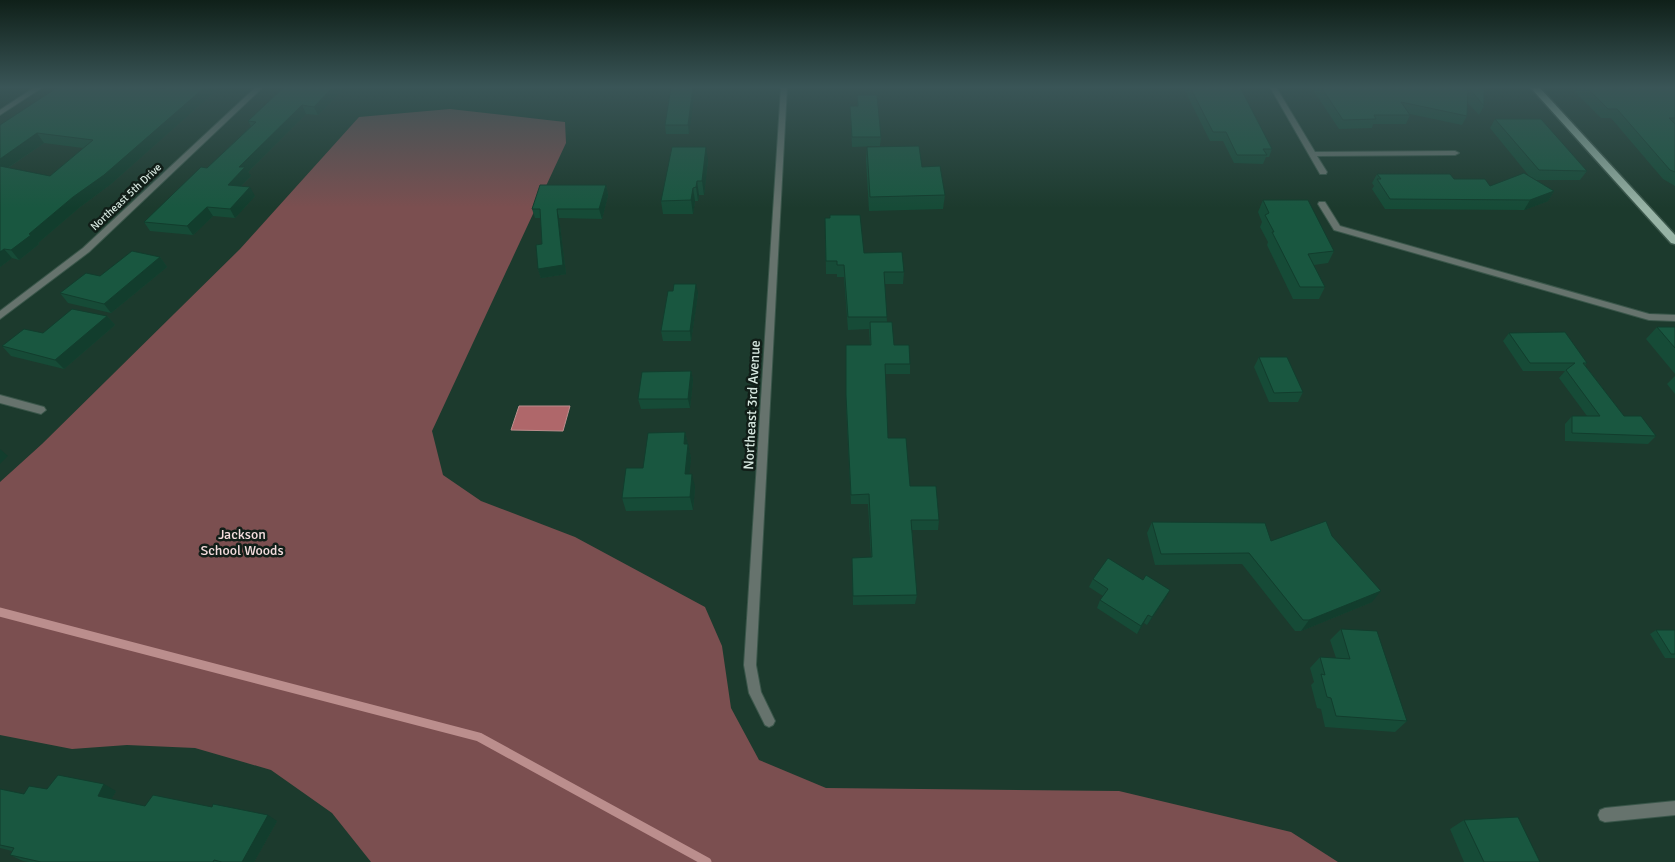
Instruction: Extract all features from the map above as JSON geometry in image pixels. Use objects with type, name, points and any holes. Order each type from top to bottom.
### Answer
[{"type":"main road","points":[[1571,127],[1675,241]]},
{"type":"street","name":"Northeast 5th Drive","points":[[0,316],[86,250],[217,127]]},
{"type":"street","name":"Northeast 3rd Avenue","points":[[770,721],[755,693],[750,665],[782,127]]},
{"type":"street","points":[[1297,127],[1324,172]]},
{"type":"street","points":[[1313,154],[1455,153]]},
{"type":"street","points":[[1322,204],[1337,228],[1649,317],[1675,318]]},
{"type":"street","points":[[0,399],[41,410]]},
{"type":"street","points":[[1606,815],[1675,808]]},
{"type":"green space","name":"Jackson School Woods","points":[[350,127],[565,127],[566,143],[432,431],[443,475],[481,501],[575,537],[705,607],[722,646],[731,708],[759,760],[826,788],[1119,791],[1291,832],[1338,862],[371,862],[332,813],[271,770],[195,748],[127,745],[72,749],[0,735],[0,482],[42,444],[240,249]]},
{"type":"shaded area","points":[[519,406],[570,406],[563,431],[511,430]]},
{"type":"building","points":[[0,127],[159,127],[104,175],[73,197],[29,234],[31,235],[11,250],[4,249],[0,252],[0,166],[50,176],[93,140],[37,133],[0,159]]},
{"type":"building","points":[[250,127],[279,127],[239,167],[245,167],[228,185],[250,187],[230,209],[207,207],[187,226],[144,222],[201,167],[207,168]]},
{"type":"building","points":[[851,127],[880,127],[881,137],[852,137]]},
{"type":"building","points":[[1211,127],[1261,127],[1272,149],[1263,149],[1267,155],[1237,155],[1226,132],[1213,132]]},
{"type":"building","points":[[1502,127],[1548,127],[1587,171],[1539,170]]},
{"type":"building","points":[[1633,127],[1675,127],[1675,172],[1670,170]]},
{"type":"building","points":[[919,146],[922,167],[940,166],[945,195],[870,197],[867,147]]},
{"type":"building","points":[[672,147],[706,147],[702,181],[697,181],[696,187],[693,188],[691,200],[661,201]]},
{"type":"building","points":[[1524,173],[1554,191],[1530,200],[1390,199],[1377,179],[1381,179],[1377,174],[1450,174],[1454,179],[1485,179],[1490,186]]},
{"type":"building","points":[[540,185],[606,185],[599,209],[557,209],[563,265],[538,269],[536,245],[542,244],[540,209],[532,209]]},
{"type":"building","points":[[1263,200],[1308,200],[1334,251],[1308,254],[1325,287],[1300,287],[1272,232],[1274,232],[1265,215],[1269,213]]},
{"type":"building","points":[[830,215],[860,215],[864,253],[902,252],[904,272],[884,272],[887,317],[848,317],[844,265],[837,265],[837,261],[826,261],[825,218],[830,218]]},
{"type":"building","points":[[132,251],[160,257],[104,304],[60,293],[86,273],[100,276]]},
{"type":"building","points":[[674,284],[696,284],[690,331],[661,331],[668,291],[673,291]]},
{"type":"building","points":[[72,309],[107,316],[55,360],[2,346],[24,329],[43,333]]},
{"type":"building","points":[[870,322],[892,322],[894,345],[909,345],[910,364],[885,364],[888,438],[906,438],[910,486],[936,486],[939,520],[911,520],[917,595],[853,596],[852,558],[872,557],[869,494],[851,495],[846,395],[846,345],[871,345]]},
{"type":"building","points":[[1657,327],[1675,327],[1675,348]]},
{"type":"building","points":[[1565,332],[1587,363],[1583,363],[1624,416],[1641,416],[1656,436],[1572,433],[1572,416],[1600,416],[1566,370],[1575,363],[1530,363],[1509,333]]},
{"type":"building","points":[[1259,357],[1287,357],[1303,392],[1274,393]]},
{"type":"building","points":[[691,371],[688,399],[638,399],[642,372]]},
{"type":"building","points":[[685,432],[684,444],[688,444],[685,474],[692,474],[690,497],[622,498],[626,468],[643,468],[648,433]]},
{"type":"building","points":[[1326,521],[1332,536],[1381,591],[1309,620],[1303,620],[1249,553],[1161,554],[1152,522],[1265,523],[1271,541]]},
{"type":"building","points":[[1108,558],[1143,580],[1146,575],[1170,590],[1152,617],[1148,615],[1141,626],[1100,600],[1108,589],[1093,579]]},
{"type":"building","points":[[1341,629],[1377,631],[1407,721],[1336,716],[1331,698],[1327,697],[1321,674],[1325,675],[1320,657],[1350,659]]},
{"type":"building","points":[[1656,630],[1675,630],[1675,654],[1671,654]]},
{"type":"building","points":[[58,775],[104,784],[98,796],[145,806],[153,795],[212,807],[213,804],[268,815],[242,862],[214,860],[213,862],[41,862],[10,855],[14,848],[0,845],[0,789],[24,794],[29,786],[47,789]]},
{"type":"building","points":[[1518,817],[1540,862],[1484,862],[1464,820]]},
{"type":"waterway","points":[[0,612],[479,737],[707,862]]}]
